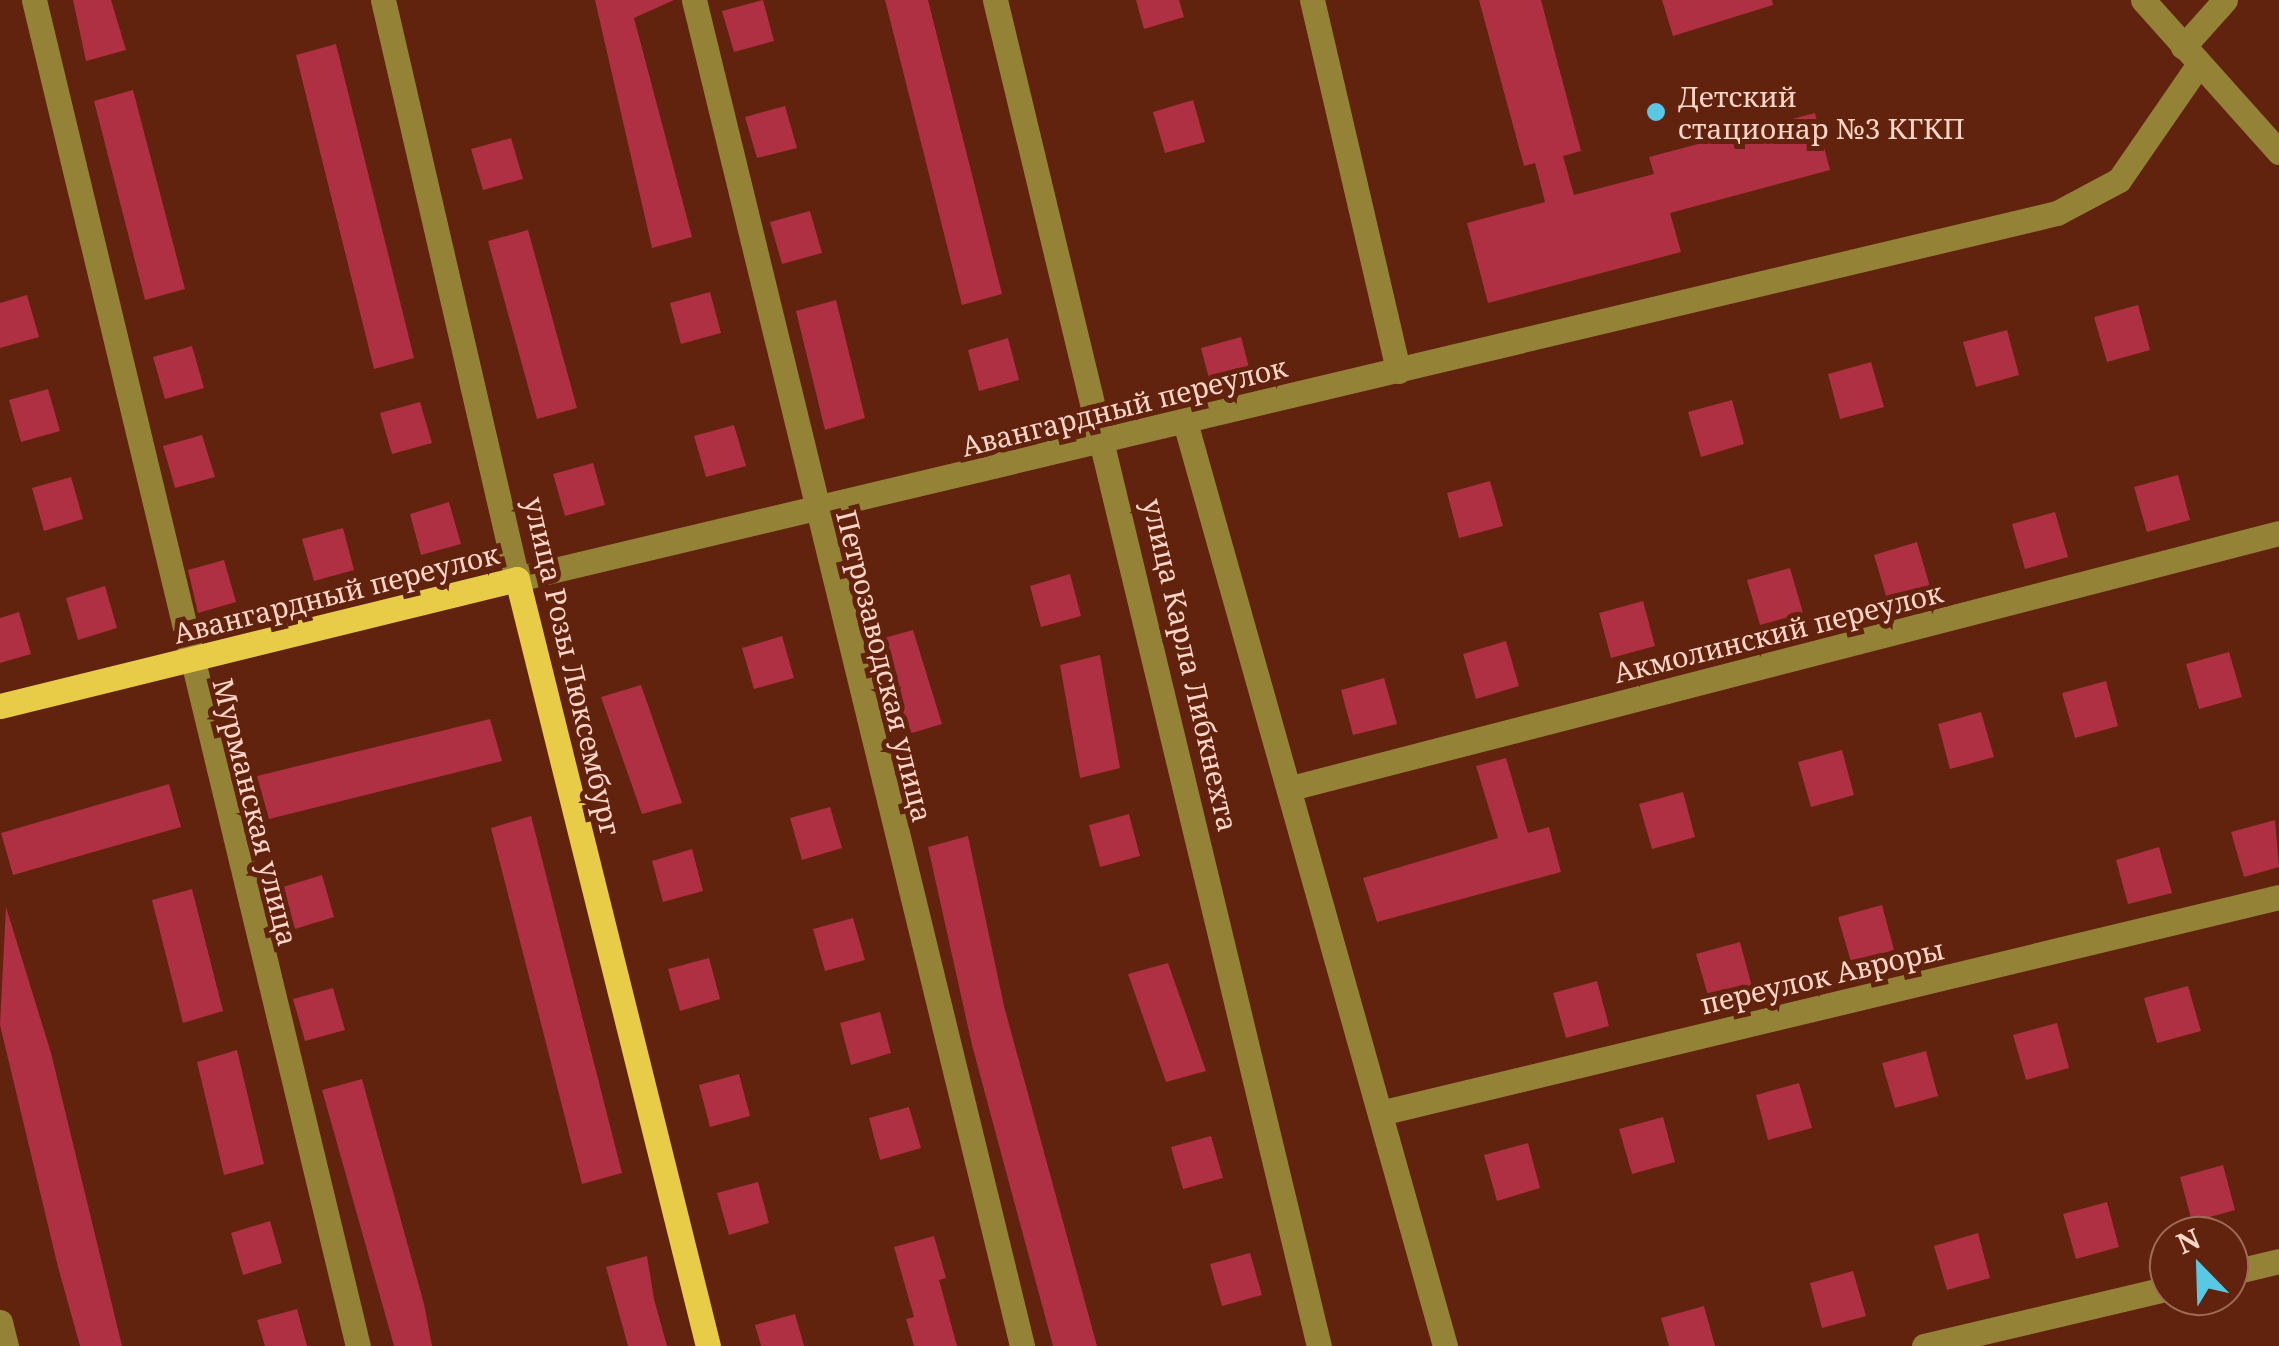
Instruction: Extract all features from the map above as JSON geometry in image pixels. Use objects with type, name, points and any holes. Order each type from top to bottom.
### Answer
[{"type":"main road","name":"Авангардный переулок","points":[[0,706],[518,579]]},
{"type":"main road","name":"улица Розы Люксембург","points":[[518,579],[708,1346]]},
{"type":"street","name":"Мурманская улица","points":[[34,0],[188,661],[358,1346]]},
{"type":"street","name":"улица Розы Люксембург","points":[[383,0],[518,579]]},
{"type":"street","name":"Петрозаводская улица","points":[[694,0],[815,510],[1022,1346]]},
{"type":"street","name":"улица Карла Либкнехта","points":[[995,0],[1108,440],[1319,1346]]},
{"type":"street","points":[[1312,0],[1398,371]]},
{"type":"street","points":[[2142,0],[2279,152]]},
{"type":"street","name":"Авангардный переулок","points":[[518,579],[2057,213],[2119,180],[2225,0]]},
{"type":"street","points":[[1185,422],[1445,1346]]},
{"type":"street","name":"Акмолинский переулок","points":[[1291,788],[2279,533]]},
{"type":"street","name":"переулок Авроры","points":[[1380,1113],[2279,897]]},
{"type":"street","points":[[2249,1269],[2279,1262]]},
{"type":"street","points":[[1924,1346],[2149,1293]]},
{"type":"street","points":[[0,1322],[6,1346]]},
{"type":"building","points":[[73,0],[111,0],[126,50],[86,61]]},
{"type":"building","points":[[595,0],[674,0],[634,18],[692,237],[652,248]]},
{"type":"building","points":[[763,0],[774,41],[734,52],[722,11]]},
{"type":"building","points":[[885,0],[928,0],[1002,294],[962,305]]},
{"type":"building","points":[[1136,0],[1179,0],[1184,17],[1144,29]]},
{"type":"building","points":[[1479,0],[1541,0],[1581,151],[1563,156],[1574,195],[1654,174],[1649,157],[1815,113],[1830,170],[1670,213],[1681,252],[1488,303],[1467,223],[1545,202],[1535,163],[1524,166]]},
{"type":"building","points":[[1662,0],[1772,0],[1773,5],[1673,36]]},
{"type":"building","points":[[336,44],[414,358],[374,369],[296,55]]},
{"type":"building","points":[[133,90],[185,289],[145,300],[94,101]]},
{"type":"building","points":[[1193,100],[1205,142],[1165,153],[1153,112]]},
{"type":"building","points":[[785,106],[797,148],[757,158],[745,117]]},
{"type":"building","points":[[511,138],[523,179],[483,190],[471,149]]},
{"type":"building","points":[[810,211],[822,253],[782,264],[770,222]]},
{"type":"building","points":[[528,230],[577,408],[537,419],[488,241]]},
{"type":"building","points":[[710,292],[721,333],[681,344],[670,303]]},
{"type":"building","points":[[27,295],[39,337],[0,348],[0,303]]},
{"type":"building","points":[[836,300],[865,418],[825,430],[796,311]]},
{"type":"building","points":[[2138,305],[2150,350],[2107,362],[2094,317]]},
{"type":"building","points":[[2007,330],[2019,375],[1976,387],[1963,342]]},
{"type":"building","points":[[1241,337],[1252,379],[1212,390],[1201,348]]},
{"type":"building","points":[[1008,338],[1019,380],[979,391],[968,350]]},
{"type":"building","points":[[192,346],[204,388],[165,399],[153,357]]},
{"type":"building","points":[[1871,362],[1884,407],[1840,419],[1828,374]]},
{"type":"building","points":[[48,389],[60,431],[21,442],[9,400]]},
{"type":"building","points":[[1732,400],[1744,444],[1701,457],[1688,412]]},
{"type":"building","points":[[420,402],[432,443],[392,454],[380,413]]},
{"type":"building","points":[[734,425],[746,466],[706,477],[694,436]]},
{"type":"building","points":[[202,435],[215,477],[175,488],[163,446]]},
{"type":"building","points":[[593,463],[605,505],[565,516],[553,474]]},
{"type":"building","points":[[2178,475],[2190,520],[2147,532],[2134,487]]},
{"type":"building","points":[[71,477],[83,519],[44,531],[32,488]]},
{"type":"building","points":[[1490,481],[1503,526],[1459,538],[1447,493]]},
{"type":"building","points":[[449,502],[461,544],[421,555],[410,514]]},
{"type":"building","points":[[2055,512],[2068,557],[2025,569],[2012,524]]},
{"type":"building","points":[[343,528],[354,570],[314,581],[302,539]]},
{"type":"building","points":[[1917,542],[1930,587],[1887,599],[1874,555]]},
{"type":"building","points":[[224,560],[236,602],[198,613],[188,570]]},
{"type":"building","points":[[1790,568],[1803,613],[1760,625],[1747,580]]},
{"type":"building","points":[[1070,574],[1081,616],[1041,627],[1030,586]]},
{"type":"building","points":[[105,586],[117,628],[78,640],[66,598]]},
{"type":"building","points":[[1643,601],[1655,646],[1611,658],[1599,613]]},
{"type":"building","points":[[19,612],[31,654],[0,663],[0,618]]},
{"type":"building","points":[[913,630],[942,724],[902,736],[873,641]]},
{"type":"building","points":[[782,636],[794,678],[754,689],[742,648]]},
{"type":"building","points":[[1506,641],[1519,686],[1476,699],[1463,654]]},
{"type":"building","points":[[2229,652],[2242,697],[2199,709],[2186,664]]},
{"type":"building","points":[[1100,655],[1120,768],[1080,778],[1060,665]]},
{"type":"building","points":[[1384,678],[1397,724],[1353,735],[1341,690]]},
{"type":"building","points":[[2106,681],[2118,726],[2075,738],[2062,693]]},
{"type":"building","points":[[641,685],[682,803],[642,814],[601,697]]},
{"type":"building","points":[[1981,712],[1994,757],[1950,769],[1938,724]]},
{"type":"building","points":[[490,719],[502,761],[269,819],[257,776]]},
{"type":"building","points":[[1842,750],[1854,795],[1811,807],[1798,762]]},
{"type":"building","points":[[1506,758],[1528,833],[1549,827],[1561,872],[1377,922],[1363,878],[1498,838],[1476,766]]},
{"type":"building","points":[[169,784],[181,827],[13,875],[1,833]]},
{"type":"building","points":[[1683,792],[1695,837],[1652,849],[1639,804]]},
{"type":"building","points":[[830,807],[842,848],[802,860],[790,818]]},
{"type":"building","points":[[1129,814],[1140,856],[1100,867],[1089,825]]},
{"type":"building","points":[[531,816],[622,1173],[582,1184],[491,828]]},
{"type":"building","points":[[2275,820],[2279,867],[2244,877],[2231,832]]},
{"type":"building","points":[[968,836],[1004,1006],[1097,1346],[1053,1346],[972,1045],[928,847]]},
{"type":"building","points":[[2159,847],[2172,893],[2128,904],[2116,860]]},
{"type":"building","points":[[692,849],[703,891],[663,902],[652,861]]},
{"type":"building","points":[[322,875],[334,917],[295,929],[283,887]]},
{"type":"building","points":[[192,889],[223,1011],[183,1023],[152,900]]},
{"type":"building","points":[[1882,905],[1894,950],[1851,962],[1838,917]]},
{"type":"building","points":[[6,907],[51,1053],[122,1346],[80,1346],[58,1267],[0,1025]]},
{"type":"building","points":[[853,918],[865,960],[825,971],[813,929]]},
{"type":"building","points":[[1740,942],[1752,987],[1709,999],[1696,954]]},
{"type":"building","points":[[709,958],[720,999],[680,1011],[668,969]]},
{"type":"building","points":[[1168,963],[1206,1071],[1166,1082],[1128,974]]},
{"type":"building","points":[[1597,981],[1609,1026],[1566,1038],[1553,993]]},
{"type":"building","points":[[2188,986],[2201,1031],[2157,1043],[2144,998]]},
{"type":"building","points":[[333,988],[345,1030],[305,1041],[293,999]]},
{"type":"building","points":[[880,1012],[891,1053],[851,1065],[840,1023]]},
{"type":"building","points":[[2057,1023],[2069,1068],[2026,1080],[2013,1035]]},
{"type":"building","points":[[237,1050],[264,1164],[224,1175],[197,1062]]},
{"type":"building","points":[[1926,1051],[1938,1096],[1895,1108],[1882,1063]]},
{"type":"building","points":[[739,1074],[750,1116],[710,1127],[699,1085]]},
{"type":"building","points":[[362,1079],[432,1346],[394,1346],[322,1090]]},
{"type":"building","points":[[1799,1083],[1812,1128],[1768,1140],[1756,1095]]},
{"type":"building","points":[[909,1107],[921,1148],[880,1160],[869,1118]]},
{"type":"building","points":[[1663,1117],[1675,1162],[1632,1174],[1619,1129]]},
{"type":"building","points":[[1211,1136],[1223,1178],[1183,1189],[1171,1147]]},
{"type":"building","points":[[1528,1143],[1540,1188],[1497,1201],[1484,1155]]},
{"type":"building","points":[[2223,1165],[2235,1210],[2214,1216],[2190,1216],[2180,1177]]},
{"type":"building","points":[[758,1182],[769,1223],[729,1235],[717,1193]]},
{"type":"building","points":[[2107,1202],[2119,1247],[2076,1259],[2063,1214]]},
{"type":"building","points":[[270,1221],[282,1263],[243,1275],[231,1233]]},
{"type":"building","points":[[1978,1233],[1990,1278],[1947,1290],[1934,1246]]},
{"type":"building","points":[[934,1236],[946,1278],[939,1280],[957,1346],[914,1346],[906,1319],[914,1317],[894,1247]]},
{"type":"building","points":[[1250,1253],[1262,1295],[1222,1306],[1210,1264]]},
{"type":"building","points":[[647,1256],[667,1346],[628,1346],[606,1267]]},
{"type":"building","points":[[1853,1271],[1866,1316],[1822,1328],[1810,1283]]},
{"type":"building","points":[[1704,1306],[1715,1346],[1669,1346],[1661,1318]]},
{"type":"building","points":[[297,1309],[307,1346],[265,1346],[257,1320]]},
{"type":"building","points":[[795,1314],[804,1346],[761,1346],[755,1325]]},
{"type":"place","name":"Детский стационар №3 КГКП","points":[[1656,112]]}]
